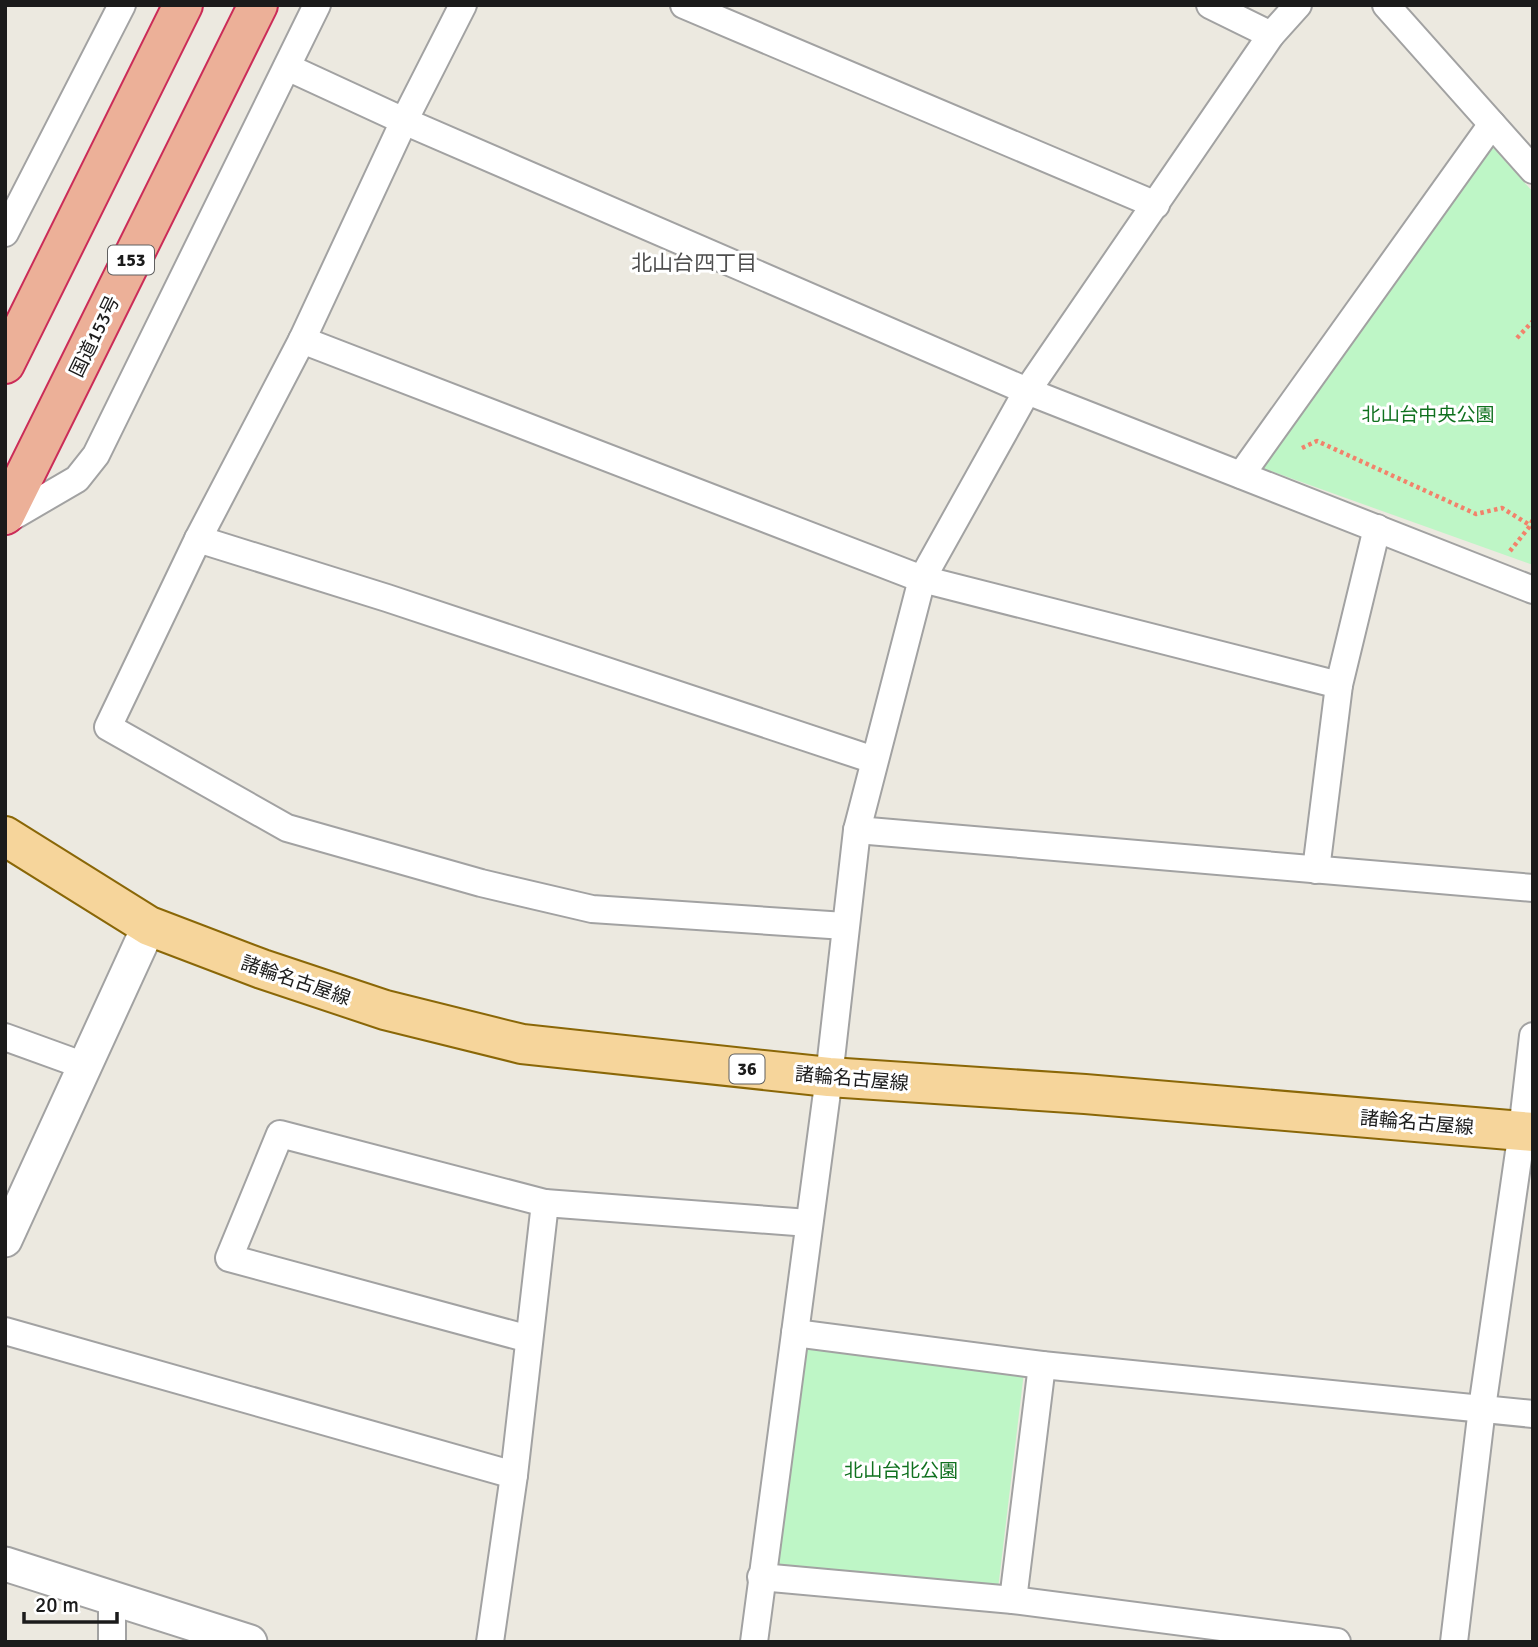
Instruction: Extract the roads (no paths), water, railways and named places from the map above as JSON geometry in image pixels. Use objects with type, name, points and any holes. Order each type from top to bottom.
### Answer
[{"type":"highway","points":[[5,364],[183,5]]},
{"type":"highway","name":"国道153号","points":[[5,515],[258,5]]},
{"type":"main road","name":"諸輪名古屋線","points":[[5,836],[149,926],[262,969],[385,1010],[522,1044],[829,1077],[1099,1095],[1527,1132]]},
{"type":"street","points":[[5,233],[122,5]]},
{"type":"street","points":[[5,521],[77,480],[96,455],[317,5]]},
{"type":"street","points":[[463,5],[404,121],[302,340],[198,539],[108,727],[287,828],[481,883],[592,909],[845,926]]},
{"type":"street","points":[[684,5],[1156,205]]},
{"type":"street","points":[[1210,5],[1271,35]]},
{"type":"street","points":[[754,1642],[829,1077],[857,830],[922,579],[1027,391],[1271,35],[1298,5]]},
{"type":"street","points":[[1386,5],[1533,170]]},
{"type":"street","points":[[287,66],[404,121],[1027,391],[1533,590]]},
{"type":"street","points":[[1241,475],[1492,124]]},
{"type":"street","points":[[302,340],[922,579],[1339,685]]},
{"type":"street","points":[[1316,870],[1339,685],[1377,528]]},
{"type":"street","points":[[198,539],[387,598],[874,760]]},
{"type":"street","points":[[857,830],[1533,888]]},
{"type":"street","points":[[5,1240],[149,926]]},
{"type":"street","points":[[1454,1642],[1482,1408],[1527,1132],[1533,1036]]},
{"type":"street","points":[[5,1037],[85,1066]]},
{"type":"street","points":[[529,1339],[229,1258],[280,1134],[545,1203],[809,1223]]},
{"type":"street","points":[[490,1642],[514,1475],[545,1203]]},
{"type":"street","points":[[5,1331],[514,1475]]},
{"type":"street","points":[[795,1333],[1042,1364],[1533,1414]]},
{"type":"street","points":[[1013,1600],[1042,1364]]},
{"type":"street","points":[[5,1564],[250,1642]]},
{"type":"street","points":[[761,1577],[1013,1600],[1337,1642]]},
{"type":"street","points":[[112,1600],[112,1642]]},
{"type":"district","name":"北山台四丁目","points":[[694,263]]},
{"type":"park label","name":"北山台中央公園","points":[[1428,414]]},
{"type":"park label","name":"北山台北公園","points":[[901,1470]]}]
